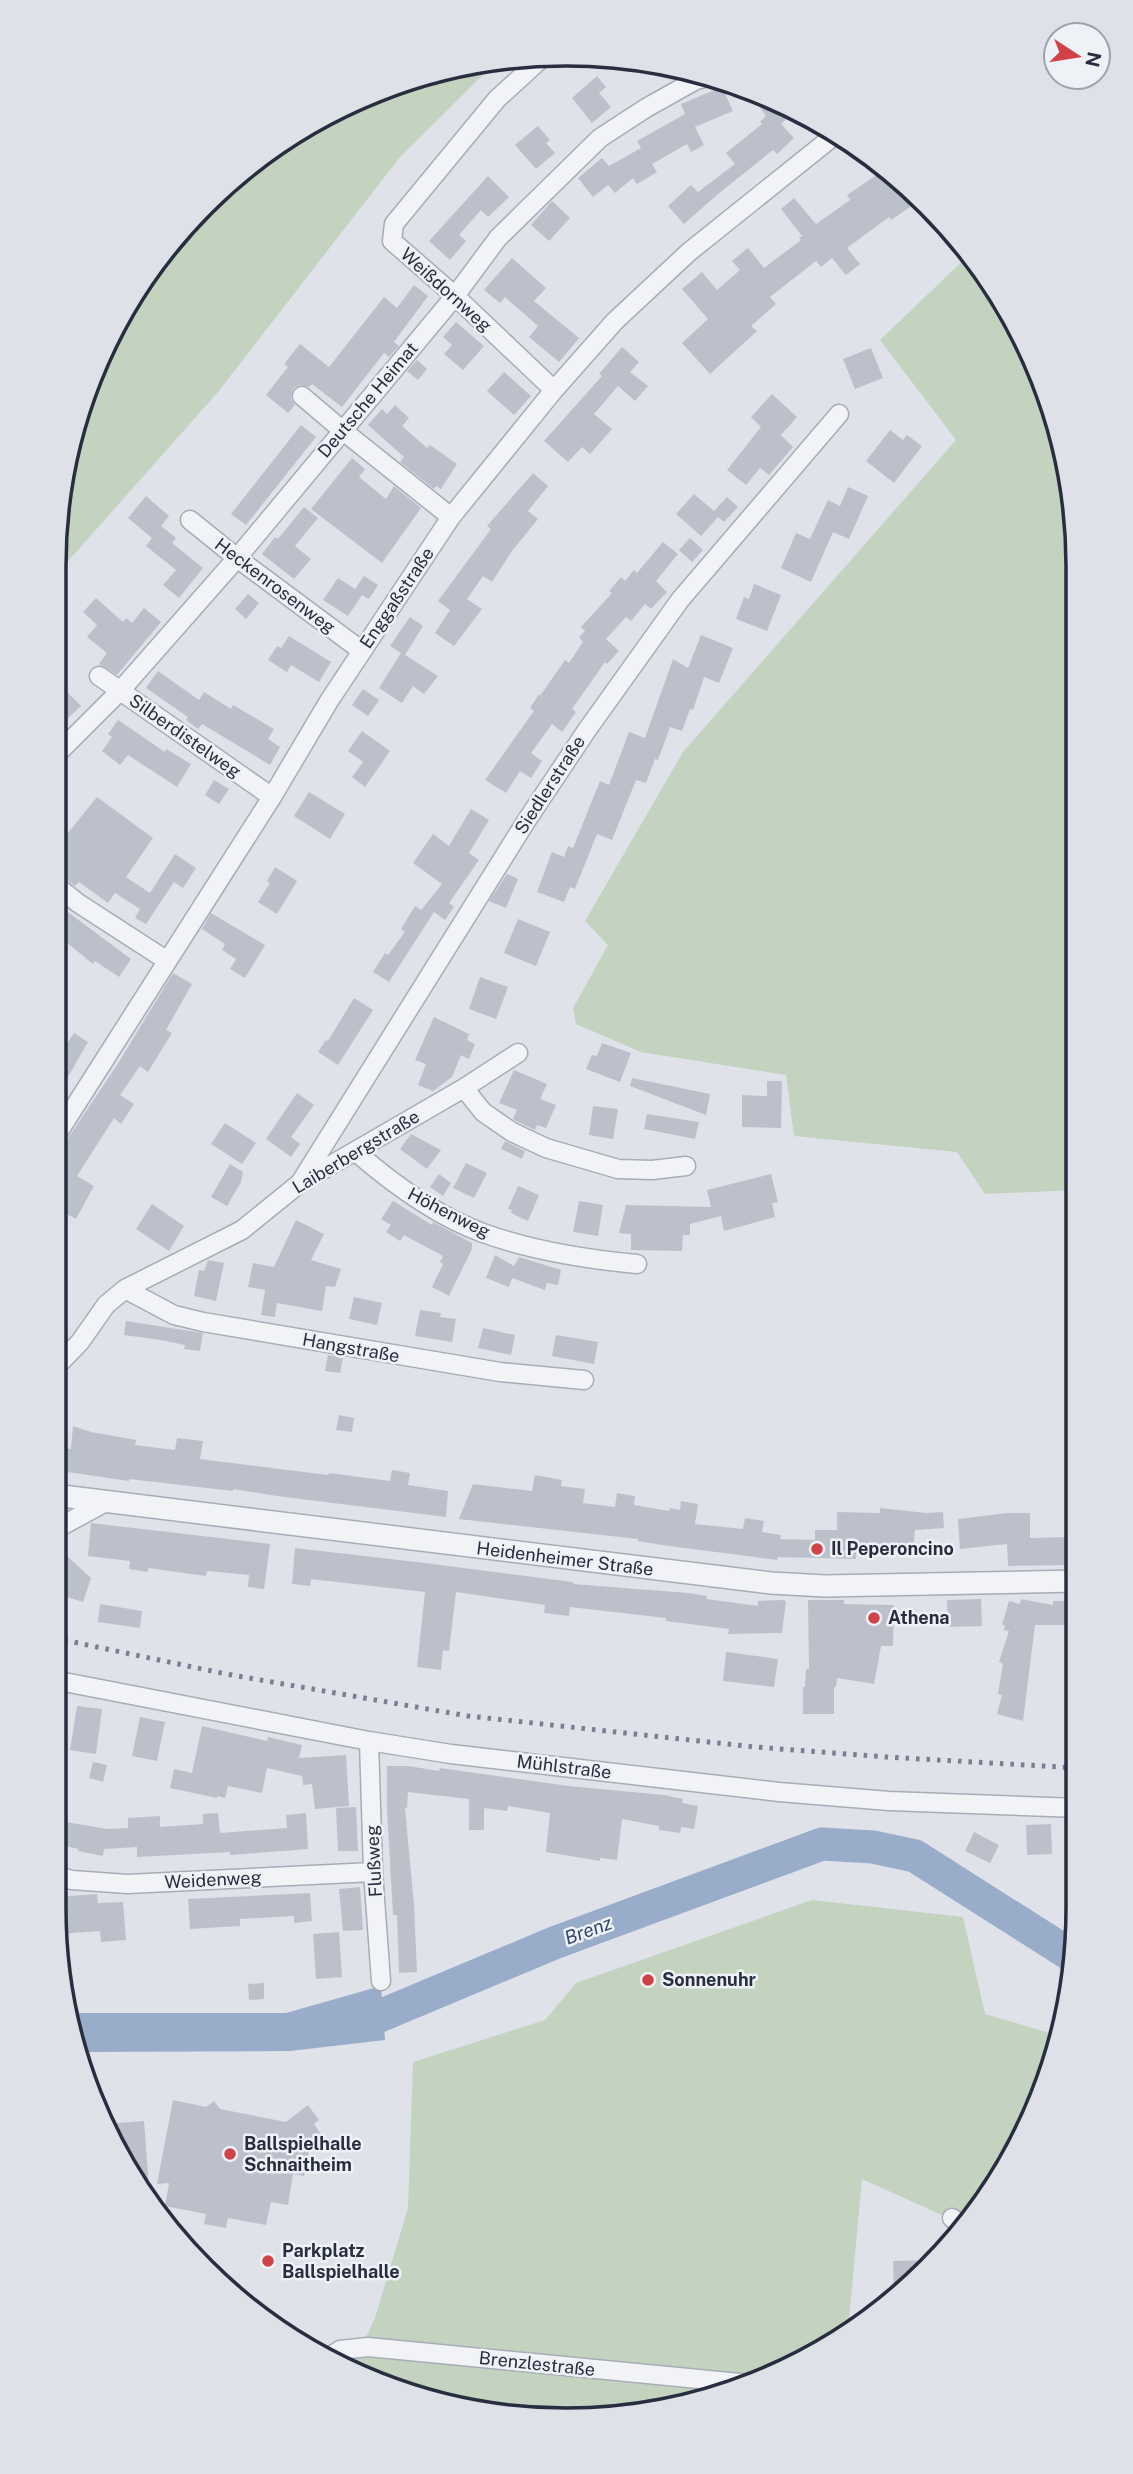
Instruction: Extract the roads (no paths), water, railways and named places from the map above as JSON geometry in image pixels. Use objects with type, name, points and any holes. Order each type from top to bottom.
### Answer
[{"type":"street","name":"Weißdornweg","points":[[531,68],[497,99],[394,224],[392,241],[455,296],[554,390]]},
{"type":"street","name":"Deutsche Heimat","points":[[66,745],[120,691],[237,558],[455,296],[498,237],[600,138],[691,83]]},
{"type":"street","name":"Enggaßstraße","points":[[66,1119],[362,651],[451,517],[554,390],[615,321],[689,252],[828,140]]},
{"type":"street","points":[[302,396],[451,517]]},
{"type":"street","name":"Siedlerstraße","points":[[300,1183],[586,730],[680,600],[839,414]]},
{"type":"street","name":"Heckenrosenweg","points":[[190,520],[362,651]]},
{"type":"street","name":"Silberdistelweg","points":[[99,676],[272,797]]},
{"type":"street","points":[[66,894],[166,960]]},
{"type":"street","name":"Laiberbergstraße","points":[[66,1357],[80,1342],[106,1305],[125,1289],[242,1230],[300,1183],[464,1088],[518,1053]]},
{"type":"street","points":[[464,1088],[483,1112],[512,1132],[546,1148],[618,1168],[652,1170],[686,1166]]},
{"type":"street","name":"Höhenweg","points":[[356,1152],[406,1191],[481,1233],[578,1258],[637,1264]]},
{"type":"street","name":"Hangstraße","points":[[125,1289],[174,1315],[203,1322],[500,1372],[584,1380]]},
{"type":"street","name":"Heidenheimer Straße","points":[[66,1497],[771,1583],[825,1586],[1066,1581]]},
{"type":"street","points":[[66,1524],[104,1503]]},
{"type":"street","name":"Mühlstraße","points":[[66,1683],[451,1754],[889,1801],[1066,1808]]},
{"type":"street","name":"Flußweg","points":[[369,1741],[373,1872],[381,1980]]},
{"type":"street","name":"Weidenweg","points":[[66,1878],[127,1884],[373,1872]]},
{"type":"street","name":"Brenzlestraße","points":[[337,2352],[368,2347],[725,2382]]},
{"type":"water","points":[[381,1986],[385,2040],[290,2051],[88,2052],[78,2013],[286,2013]]},
{"type":"waterway","name":"Brenz","points":[[339,2027],[363,2023],[554,1943],[822,1844],[873,1847],[915,1856],[1064,1951]]},
{"type":"railway","points":[[66,1641],[226,1674],[468,1716],[755,1747],[1066,1767]]},
{"type":"place","name":"Il Peperoncino","points":[[817,1549]]},
{"type":"place","name":"Athena","points":[[874,1618]]},
{"type":"place","name":"Sonnenuhr","points":[[648,1980]]},
{"type":"place","name":"Ballspielhalle Schnaitheim","points":[[230,2154]]},
{"type":"place","name":"Parkplatz Ballspielhalle","points":[[268,2261]]}]
